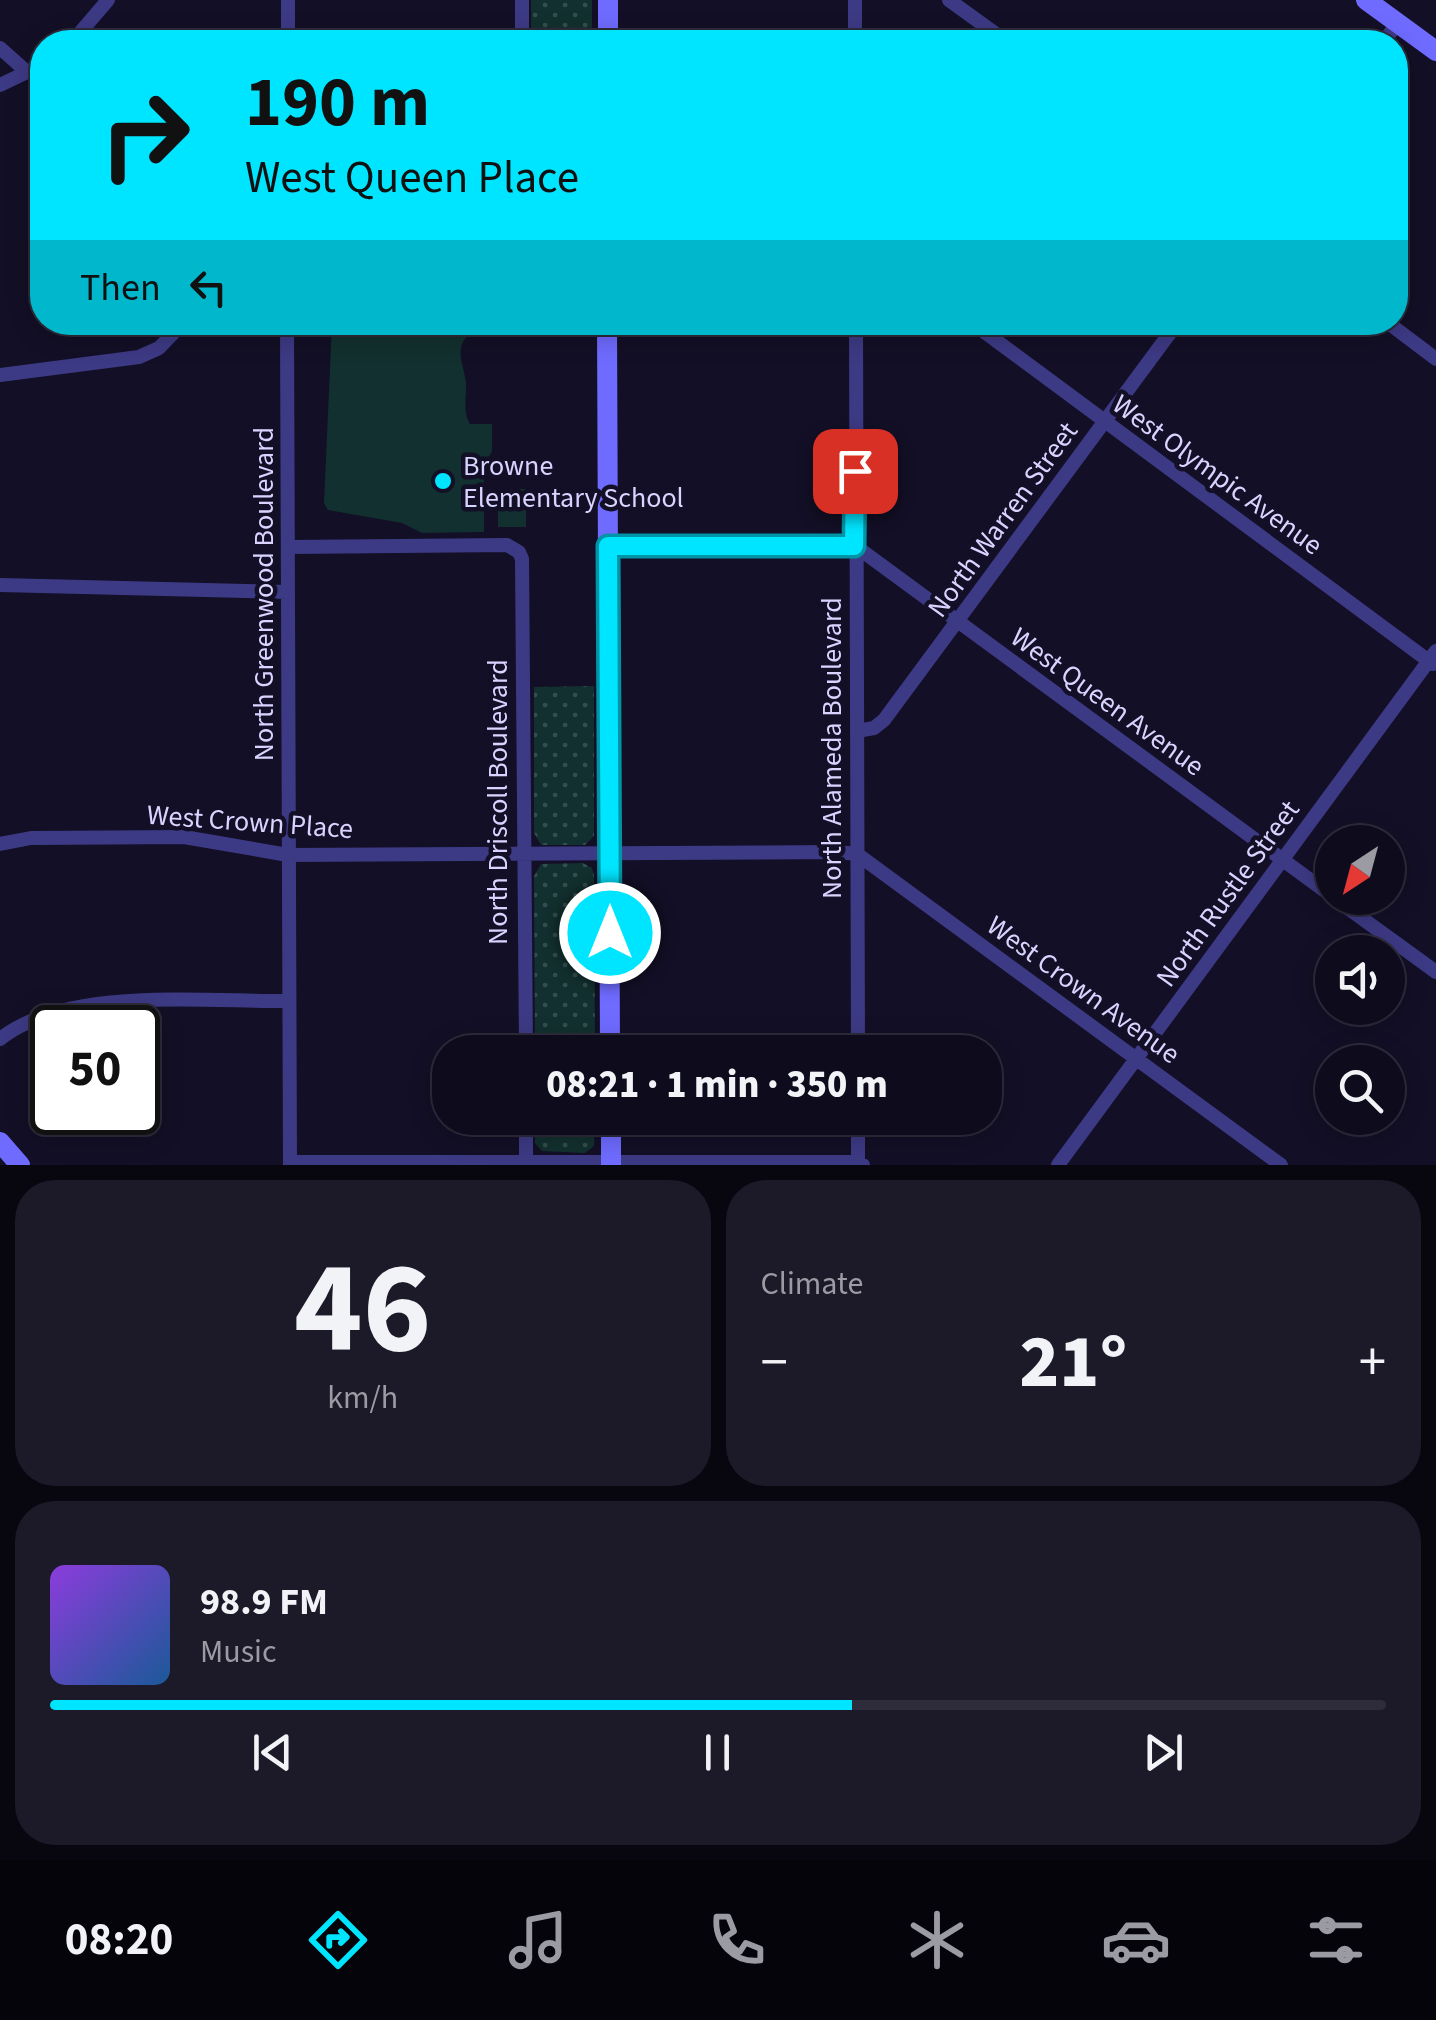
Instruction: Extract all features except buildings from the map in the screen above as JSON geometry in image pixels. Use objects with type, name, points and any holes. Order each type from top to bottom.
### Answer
[{"type":"main road","points":[[608,0],[608,30]]},
{"type":"main road","points":[[1366,0],[1408,30]]},
{"type":"main road","points":[[1408,30],[1436,51]]},
{"type":"main road","points":[[607,335],[610,1035]]},
{"type":"main road","points":[[610,1135],[611,1163]]},
{"type":"main road","points":[[0,1142],[20,1165]]},
{"type":"street","points":[[82,30],[108,0]]},
{"type":"street","points":[[288,0],[288,30]]},
{"type":"street","points":[[522,0],[522,30]]},
{"type":"street","points":[[854,0],[855,30]]},
{"type":"street","points":[[949,0],[990,30]]},
{"type":"street","points":[[1392,30],[1398,23]]},
{"type":"street","points":[[0,48],[27,72]]},
{"type":"street","points":[[0,85],[30,71]]},
{"type":"street","points":[[0,375],[139,357],[158,348],[171,335]]},
{"type":"street","name":"North Greenwood Boulevard","points":[[287,335],[290,1163]]},
{"type":"street","name":"North Alameda Boulevard","points":[[856,335],[858,1035]]},
{"type":"street","name":"West Olympic Avenue","points":[[988,335],[1434,659]]},
{"type":"street","name":"North Warren Street","points":[[857,731],[874,728],[884,720],[1168,335]]},
{"type":"street","points":[[1404,335],[1436,359]]},
{"type":"street","name":"North Driscoll Boulevard","points":[[288,547],[507,545],[519,552],[524,566],[526,1035]]},
{"type":"street","points":[[608,546],[854,546]]},
{"type":"street","name":"West Queen Avenue","points":[[854,546],[1315,884]]},
{"type":"street","points":[[0,585],[288,592]]},
{"type":"street","name":"North Rustle Street","points":[[1058,1165],[1434,659]]},
{"type":"street","name":"West Crown Place","points":[[0,844],[30,838],[184,837],[288,855],[857,854]]},
{"type":"street","name":"West Crown Avenue","points":[[857,854],[1281,1165]]},
{"type":"street","name":"West Queen Avenue","points":[[1358,915],[1436,972]]},
{"type":"street","points":[[0,1039],[40,1016],[87,1004],[288,1001]]},
{"type":"street","points":[[526,1135],[526,1163]]},
{"type":"street","points":[[290,1163],[860,1164],[859,1135]]},
{"type":"green space","points":[[531,0],[592,0],[592,30],[531,30]]},
{"type":"green space","points":[[331,335],[468,335],[461,348],[466,413],[470,424],[492,424],[492,451],[484,466],[484,532],[422,533],[402,523],[328,510],[324,503]]},
{"type":"green space","points":[[498,489],[526,489],[526,527],[498,527]]},
{"type":"green space","points":[[594,686],[594,836],[585,845],[541,845],[534,833],[534,687]]},
{"type":"green space","points":[[583,863],[592,868],[595,1035],[535,1035],[534,876],[541,864]]},
{"type":"green space","points":[[535,1135],[594,1135],[594,1146],[585,1153],[542,1151],[535,1143]]},
{"type":"place","name":"Browne Elementary School","points":[[443,481]]},
{"type":"route","points":[[610,933],[608,546],[854,546],[855,471]]}]
